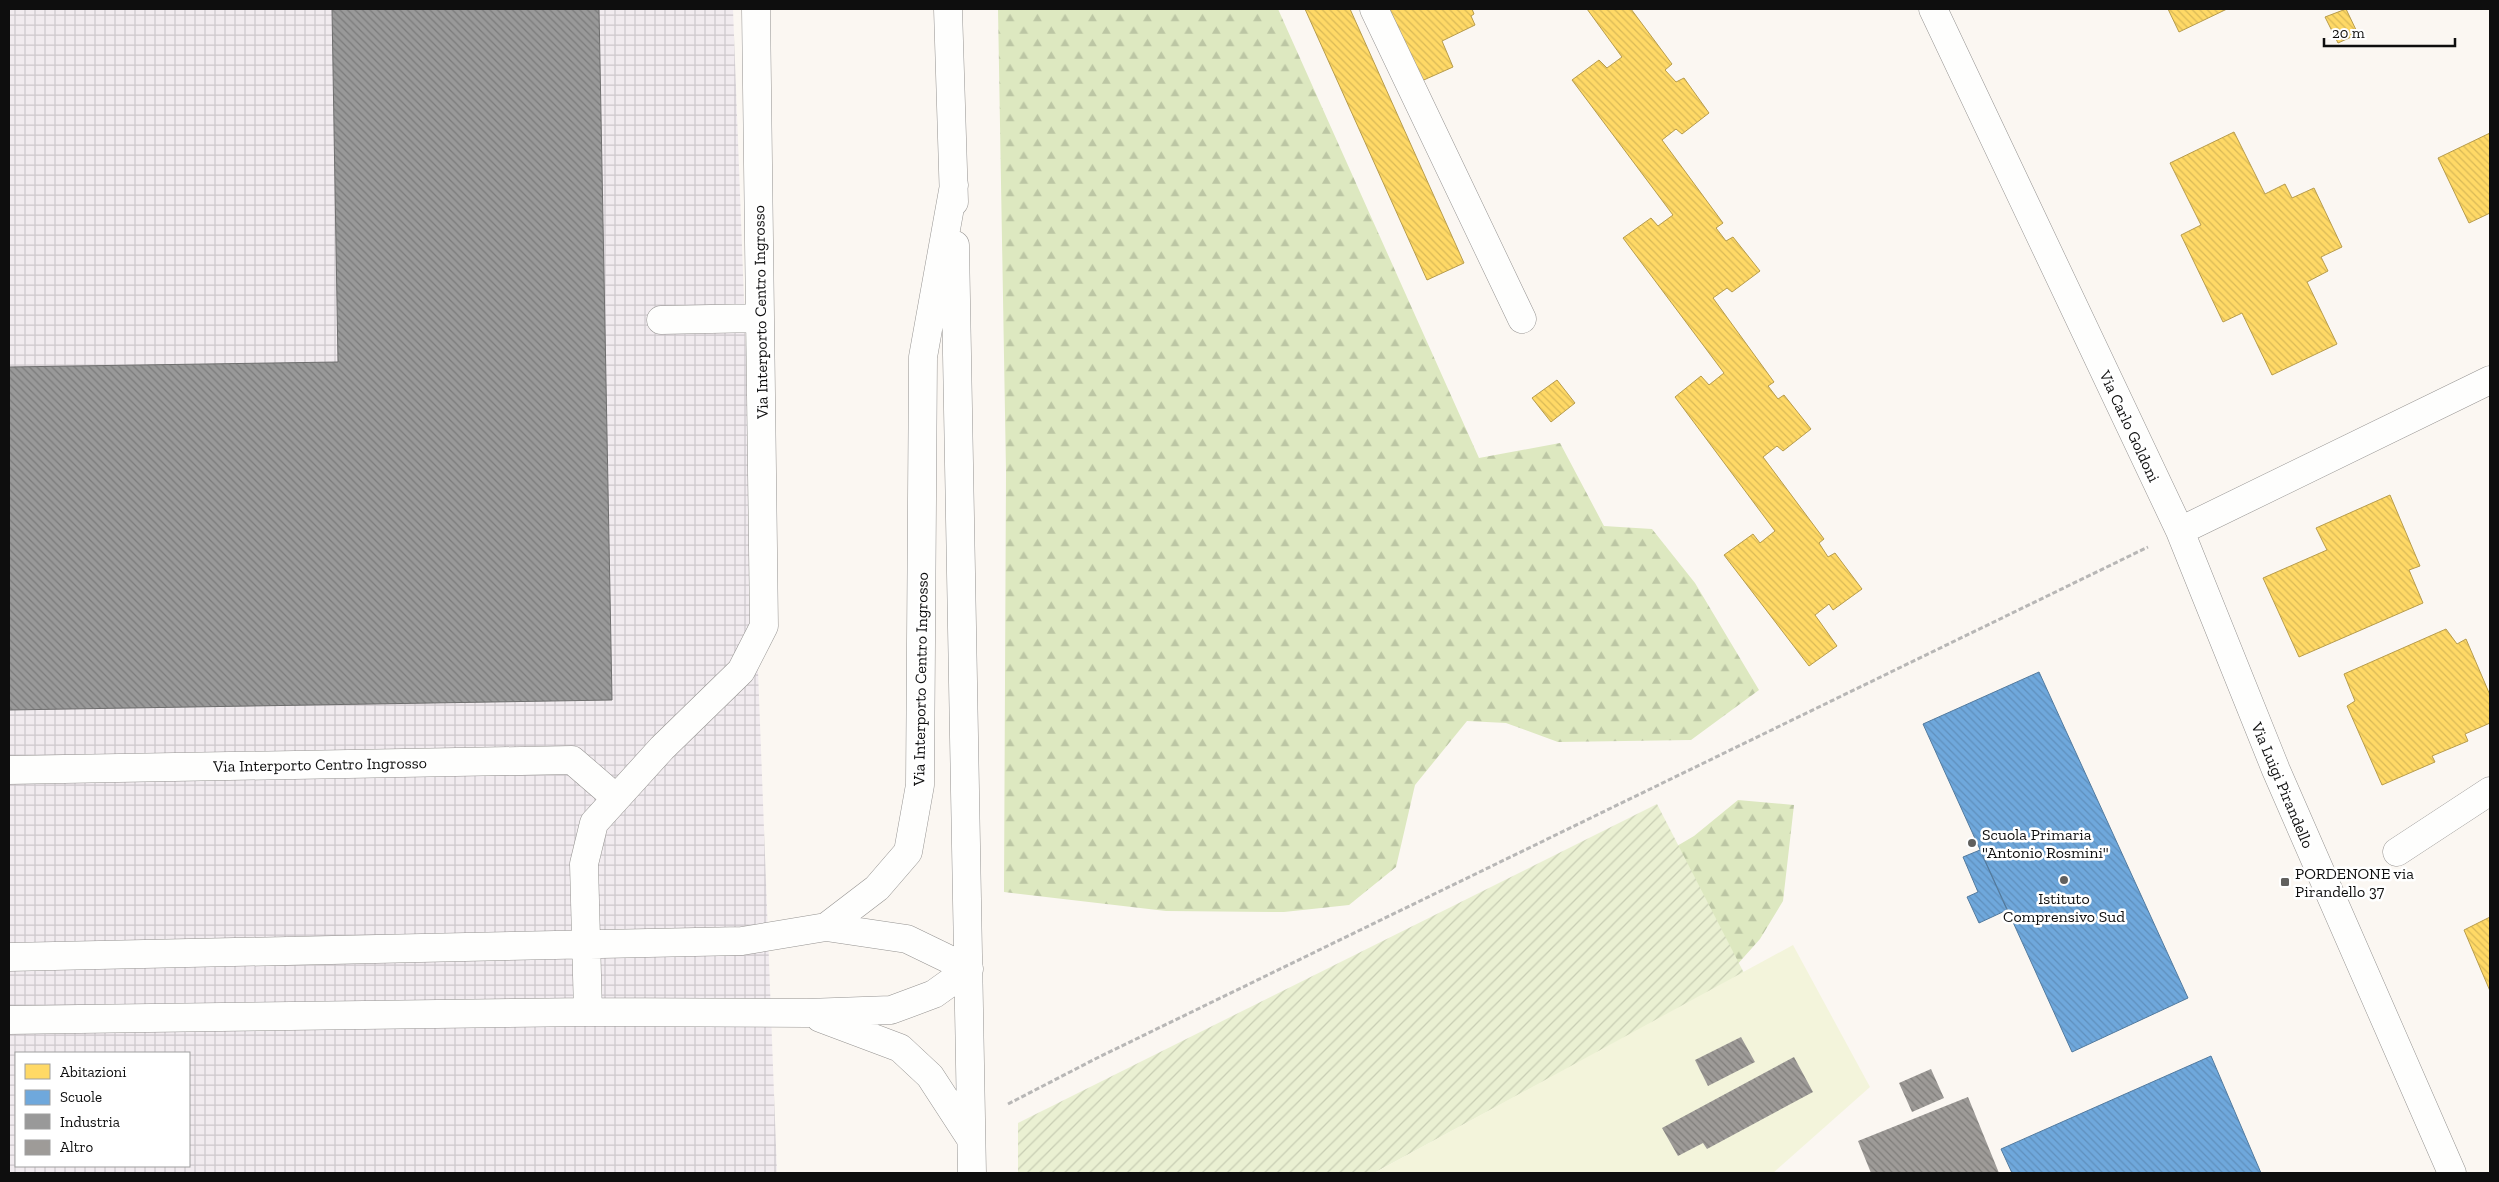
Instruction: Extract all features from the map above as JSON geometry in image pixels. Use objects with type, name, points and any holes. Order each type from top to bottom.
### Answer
[{"type":"street","name":"Via Interporto Centro Ingrosso","points":[[588,1012],[584,864],[594,823],[662,748],[741,671],[764,626],[756,9]]},
{"type":"street","name":"Via Interporto Centro Ingrosso","points":[[948,9],[954,185],[972,1173]]},
{"type":"street","points":[[1374,9],[1522,319]]},
{"type":"street","name":"Via Carlo Goldoni","points":[[1933,9],[2180,532]]},
{"type":"street","name":"Via Interporto Centro Ingrosso","points":[[9,957],[742,942],[826,927],[877,888],[908,852],[920,785],[923,357],[954,185]]},
{"type":"street","points":[[661,320],[760,318]]},
{"type":"street","points":[[2180,532],[2490,380]]},
{"type":"street","name":"Via Luigi Pirandello","points":[[2180,532],[2276,770],[2452,1173]]},
{"type":"street","name":"Via Interporto Centro Ingrosso","points":[[9,770],[572,760],[616,798]]},
{"type":"street","points":[[2397,852],[2490,791]]},
{"type":"street","points":[[9,1020],[588,1012],[807,1013],[891,1010],[934,994],[969,968],[907,939],[826,927]]},
{"type":"street","points":[[807,1013],[900,1048],[930,1076],[972,1139]]},
{"type":"path","points":[[972,1111],[1010,1104],[1106,1054],[2180,532]]},
{"type":"shaded area","points":[[9,9],[733,9],[777,1173],[9,1173]]},
{"type":"green space","points":[[998,9],[1278,9],[1479,458],[1560,443],[1604,526],[1652,529],[1695,583],[1759,690],[1691,740],[1558,742],[1506,723],[1467,721],[1415,785],[1396,867],[1349,905],[1284,912],[1166,911],[1004,892],[1006,471]]},
{"type":"green space","points":[[1738,800],[1794,805],[1783,901],[1760,939],[1711,994],[1575,1065],[1342,1173],[1660,856],[1694,836]]},
{"type":"green space","points":[[1657,804],[1744,973],[1374,1173],[1018,1173],[1018,1123]]},
{"type":"green space","points":[[1793,945],[1870,1087],[1773,1173],[1374,1173]]},
{"type":"building: Abitazioni","points":[[1305,9],[1350,9],[1464,263],[1427,280]]},
{"type":"building: Abitazioni","points":[[1383,9],[1472,9],[1474,14],[1471,16],[1475,25],[1442,41],[1453,67],[1417,83]]},
{"type":"building: Abitazioni","points":[[1587,9],[1631,9],[1672,64],[1665,70],[1676,82],[1684,78],[1709,113],[1682,134],[1676,129],[1662,140],[1723,223],[1716,228],[1726,241],[1733,237],[1760,271],[1732,292],[1727,288],[1713,298],[1774,382],[1768,386],[1778,399],[1784,395],[1811,429],[1783,451],[1777,446],[1763,457],[1824,539],[1819,543],[1828,557],[1835,553],[1862,589],[1833,610],[1829,604],[1815,615],[1837,646],[1809,666],[1724,555],[1753,534],[1760,543],[1775,531],[1675,397],[1701,376],[1709,385],[1724,373],[1623,238],[1651,218],[1658,226],[1673,215],[1572,80],[1599,60],[1607,68],[1622,57]]},
{"type":"building: Abitazioni","points":[[2168,9],[2227,9],[2179,32]]},
{"type":"building: Abitazioni","points":[[2346,9],[2358,34],[2338,43],[2325,17]]},
{"type":"building: Abitazioni","points":[[2234,132],[2265,194],[2285,184],[2292,198],[2314,188],[2342,247],[2321,257],[2328,271],[2307,282],[2337,344],[2272,375],[2242,313],[2223,322],[2181,235],[2201,225],[2170,163]]},
{"type":"building: Abitazioni","points":[[2490,133],[2490,213],[2469,223],[2438,158]]},
{"type":"building: Abitazioni","points":[[1557,380],[1575,403],[1551,422],[1532,398]]},
{"type":"building: Abitazioni","points":[[2390,495],[2420,566],[2409,570],[2423,603],[2299,657],[2263,578],[2327,550],[2316,528]]},
{"type":"building: Abitazioni","points":[[2446,629],[2457,644],[2466,639],[2490,695],[2490,723],[2465,734],[2468,741],[2432,756],[2435,762],[2382,785],[2347,706],[2355,701],[2344,674]]},
{"type":"building: Abitazioni","points":[[2490,917],[2490,991],[2464,930]]},
{"type":"building: Scuole","name":"Istituto Comprensivo Sud","points":[[2039,672],[2188,998],[2072,1052],[1923,724]]},
{"type":"building: Scuole","points":[[1980,850],[2007,910],[1979,923],[1967,897],[1978,892],[1963,857]]},
{"type":"building: Scuole","points":[[2211,1056],[2261,1173],[2012,1173],[2001,1149]]},
{"type":"building: Industria","points":[[332,9],[599,9],[612,700],[9,710],[9,367],[338,362]]},
{"type":"building: Altro","points":[[1741,1037],[1755,1062],[1708,1086],[1695,1060]]},
{"type":"building: Altro","points":[[1794,1057],[1813,1092],[1707,1149],[1703,1143],[1678,1156],[1662,1128]]},
{"type":"building: Altro","points":[[1931,1069],[1944,1098],[1912,1112],[1899,1083]]},
{"type":"building: Altro","points":[[1968,1097],[1999,1173],[1871,1173],[1858,1141]]},
{"type":"place","name":"Scuola Primaria \"Antonio Rosmini\"","points":[[1972,843]]},
{"type":"place","name":"Istituto Comprensivo Sud","points":[[2064,880]]},
{"type":"place","name":"PORDENONE via Pirandello 37","points":[[2285,882]]}]
